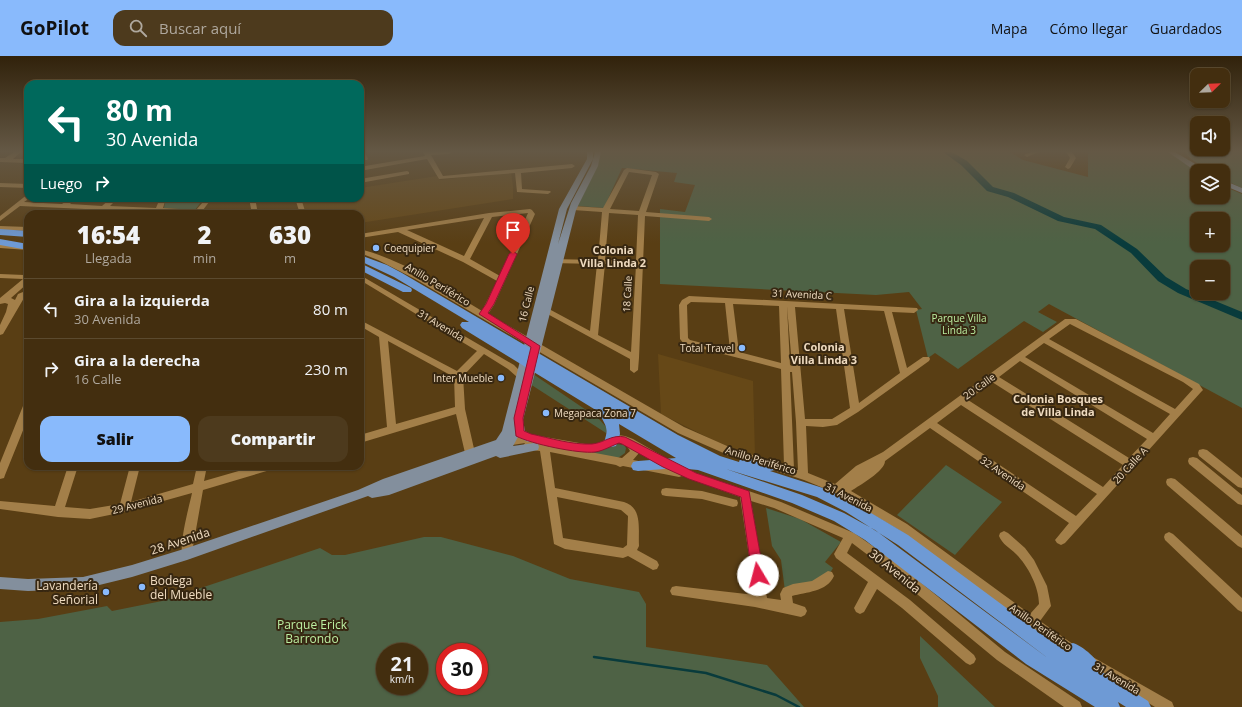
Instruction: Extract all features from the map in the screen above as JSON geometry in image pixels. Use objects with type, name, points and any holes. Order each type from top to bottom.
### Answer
[{"type":"highway","points":[[0,232],[24,234]]},
{"type":"highway","points":[[0,241],[24,242]]},
{"type":"highway","points":[[0,241],[24,246]]},
{"type":"highway","name":"Anillo Periférico","points":[[364,260],[393,272],[673,439],[716,460],[821,493],[851,508],[903,540],[1045,647],[1139,705]]},
{"type":"highway","name":"Anillo Periférico","points":[[364,268],[413,294],[667,447],[703,466],[797,499],[839,517],[870,535],[1032,658],[1111,707]]},
{"type":"highway","points":[[598,406],[610,417],[613,424],[614,430],[611,442]]},
{"type":"highway","points":[[716,460],[770,466]]},
{"type":"highway","points":[[638,466],[677,463],[703,466]]},
{"type":"highway","points":[[1073,651],[1086,664],[1139,705]]},
{"type":"main road","name":"16 Calle","points":[[532,347],[550,261],[563,209],[578,182]]},
{"type":"main road","name":"16 Calle","points":[[500,443],[505,438],[532,347],[546,311],[572,208],[585,182]]},
{"type":"main road","points":[[1230,185],[1242,191]]},
{"type":"main road","name":"16 Calle","points":[[512,440],[518,418],[524,372]]},
{"type":"main road","points":[[518,418],[520,433],[536,444]]},
{"type":"main road","name":"28 Avenida","points":[[472,456],[504,448],[512,440]]},
{"type":"main road","name":"28 Avenida","points":[[0,583],[28,585],[83,583],[132,570],[187,554],[362,494],[389,490],[500,443]]},
{"type":"main road","points":[[472,456],[518,449],[536,444]]},
{"type":"street","points":[[519,182],[519,191],[548,192]]},
{"type":"street","name":"18 Calle","points":[[606,210],[621,182]]},
{"type":"street","name":"18 Calle","points":[[634,370],[642,213],[653,182]]},
{"type":"street","points":[[0,185],[24,186]]},
{"type":"street","points":[[0,219],[24,199]]},
{"type":"street","points":[[64,206],[69,202]]},
{"type":"street","points":[[104,208],[111,202]]},
{"type":"street","points":[[159,210],[162,202]]},
{"type":"street","points":[[200,210],[206,202]]},
{"type":"street","points":[[18,204],[104,208],[116,210]]},
{"type":"street","points":[[572,208],[709,219]]},
{"type":"street","points":[[364,235],[489,215],[530,210],[532,214],[484,314]]},
{"type":"street","points":[[594,337],[606,210]]},
{"type":"street","points":[[0,212],[8,212]]},
{"type":"street","points":[[466,260],[489,215]]},
{"type":"street","points":[[0,228],[24,229]]},
{"type":"street","points":[[398,229],[466,260],[501,280]]},
{"type":"street","points":[[0,246],[24,247]]},
{"type":"street","name":"31 Avenida","points":[[364,252],[381,258],[418,277],[484,314],[532,347],[681,430],[731,452],[789,471],[839,490],[903,527],[1031,622],[1073,651],[1167,707]]},
{"type":"street","points":[[550,261],[639,263]]},
{"type":"street","points":[[0,276],[24,278]]},
{"type":"street","name":"31 Avenida","points":[[364,278],[511,367],[524,372]]},
{"type":"street","points":[[1,300],[11,294],[24,281]]},
{"type":"street","points":[[1,300],[24,281]]},
{"type":"street","points":[[11,294],[24,292]]},
{"type":"street","points":[[0,332],[10,312],[24,294]]},
{"type":"street","name":"31 Avenida C","points":[[735,355],[691,344],[684,339],[683,305],[685,302],[689,299],[914,310]]},
{"type":"street","points":[[1,300],[11,300],[12,303],[10,312]]},
{"type":"street","points":[[729,301],[735,355],[796,370]]},
{"type":"street","points":[[787,304],[785,368],[789,471]]},
{"type":"street","points":[[787,304],[796,370],[803,476]]},
{"type":"street","points":[[840,307],[855,410]]},
{"type":"street","points":[[887,309],[905,375]]},
{"type":"street","points":[[546,311],[635,358]]},
{"type":"street","name":"20 Calle","points":[[839,490],[860,470],[887,455],[1068,321],[1073,321],[1186,380],[1196,386],[1198,390]]},
{"type":"street","points":[[364,325],[458,375]]},
{"type":"street","points":[[383,335],[392,430]]},
{"type":"street","points":[[1043,339],[1177,414]]},
{"type":"street","points":[[472,456],[460,409],[458,375],[483,350]]},
{"type":"street","points":[[1019,357],[1154,439]]},
{"type":"street","points":[[800,422],[834,422],[855,410],[926,359]]},
{"type":"street","points":[[992,377],[1130,464]]},
{"type":"street","name":"20 Calle A","points":[[1061,540],[1198,390]]},
{"type":"street","points":[[961,400],[1104,493]]},
{"type":"street","points":[[364,438],[460,409]]},
{"type":"street","points":[[0,475],[24,416]]},
{"type":"street","name":"32 Avenida","points":[[929,423],[1076,522]]},
{"type":"street","points":[[500,443],[512,440],[508,425]]},
{"type":"street","name":"30 Avenida","points":[[512,440],[523,446],[536,444],[585,448],[596,448],[618,439],[630,442],[667,464],[692,476],[777,505],[850,536],[893,567],[1001,656],[1075,707]]},
{"type":"street","points":[[620,463],[627,460],[635,452],[630,442]]},
{"type":"street","points":[[536,444],[552,492],[556,535],[558,541],[565,544],[622,553],[629,551],[633,546],[633,515],[630,510],[624,506],[552,492]]},
{"type":"street","name":"30 Avenida","points":[[536,444],[620,463],[692,476]]},
{"type":"street","points":[[1204,453],[1242,484]]},
{"type":"street","points":[[1193,461],[1242,501]]},
{"type":"street","points":[[58,512],[72,470]]},
{"type":"street","points":[[124,508],[134,470]]},
{"type":"street","points":[[187,554],[188,538],[201,470]]},
{"type":"street","name":"29 Avenida","points":[[0,505],[90,514],[124,508],[254,470]]},
{"type":"street","points":[[702,495],[704,480]]},
{"type":"street","points":[[1171,482],[1242,543]]},
{"type":"street","points":[[666,492],[702,495],[733,503]]},
{"type":"street","points":[[745,494],[762,603]]},
{"type":"street","points":[[850,536],[840,554],[906,604],[970,659]]},
{"type":"street","points":[[1004,536],[1012,546],[1022,553],[1029,563],[1045,595],[1046,606],[1031,622]]},
{"type":"street","points":[[1169,537],[1241,603]]},
{"type":"street","points":[[629,551],[653,566]]},
{"type":"street","points":[[788,607],[787,592],[809,589],[820,584],[828,576]]},
{"type":"street","points":[[860,608],[875,580]]},
{"type":"street","points":[[676,591],[788,607],[801,611]]},
{"type":"shaded area","points":[[396,182],[512,182],[513,199],[364,222],[364,210],[305,210],[302,202],[364,202],[364,187]]},
{"type":"shaded area","points":[[658,354],[753,381],[755,456],[715,441],[661,414]]},
{"type":"green space","points":[[589,182],[616,182],[604,208],[578,206]]},
{"type":"green space","name":"Parque Villa Linda 3","points":[[677,182],[1190,182],[1190,204],[1230,204],[1230,189],[1242,194],[1242,408],[1049,304],[1038,312],[1057,322],[1043,332],[1024,321],[958,369],[935,353],[928,358],[916,310],[922,309],[909,292],[876,295],[660,284],[660,209],[685,212],[695,185]]},
{"type":"green space","points":[[1230,182],[1242,182],[1242,188]]},
{"type":"green space","points":[[165,202],[201,202],[195,210],[164,208]]},
{"type":"green space","points":[[533,374],[598,418],[607,428],[606,433],[530,384]]},
{"type":"green space","points":[[616,444],[624,445],[626,448],[625,453],[618,458],[584,452],[600,451]]},
{"type":"green space","points":[[946,465],[1002,502],[955,555],[897,515]]},
{"type":"green space","points":[[766,508],[800,519],[841,542],[825,562],[833,568],[823,585],[785,591],[781,560],[772,546]]},
{"type":"green space","name":"Parque Erick Barrondo","points":[[424,537],[441,537],[513,556],[570,579],[639,592],[646,604],[646,647],[767,665],[804,707],[0,707],[0,622],[38,619],[107,606],[112,611],[162,601],[320,548],[332,555],[345,555]]},
{"type":"green space","points":[[920,636],[995,707],[938,707],[938,696],[920,658]]},
{"type":"waterway","points":[[983,182],[990,189],[1011,195],[1061,219],[1098,227],[1134,251],[1162,279],[1182,291],[1219,305],[1242,316]]},
{"type":"waterway","points":[[594,657],[706,673],[776,695],[799,707]]},
{"type":"place","name":"Coequipier","points":[[376,248]]},
{"type":"place","name":"Total Travel","points":[[742,348]]},
{"type":"place","name":"Inter Mueble","points":[[501,378]]},
{"type":"place","name":"Megapaca Zona 7","points":[[546,413]]},
{"type":"place","name":"Bodega del Mueble","points":[[142,587]]},
{"type":"place","name":"Lavandería Señorial","points":[[106,592]]},
{"type":"district","name":"Colonia Villa Linda 2","points":[[613,255]]},
{"type":"district","name":"Colonia Villa Linda 3","points":[[824,352]]},
{"type":"district","name":"Colonia Bosques de Villa Linda","points":[[1058,404]]},
{"type":"route","points":[[513,254],[484,314],[536,346],[518,418],[520,433],[528,438],[585,448],[596,448],[618,439],[625,440],[667,464],[692,476],[745,494],[748,504],[758,575]]}]
